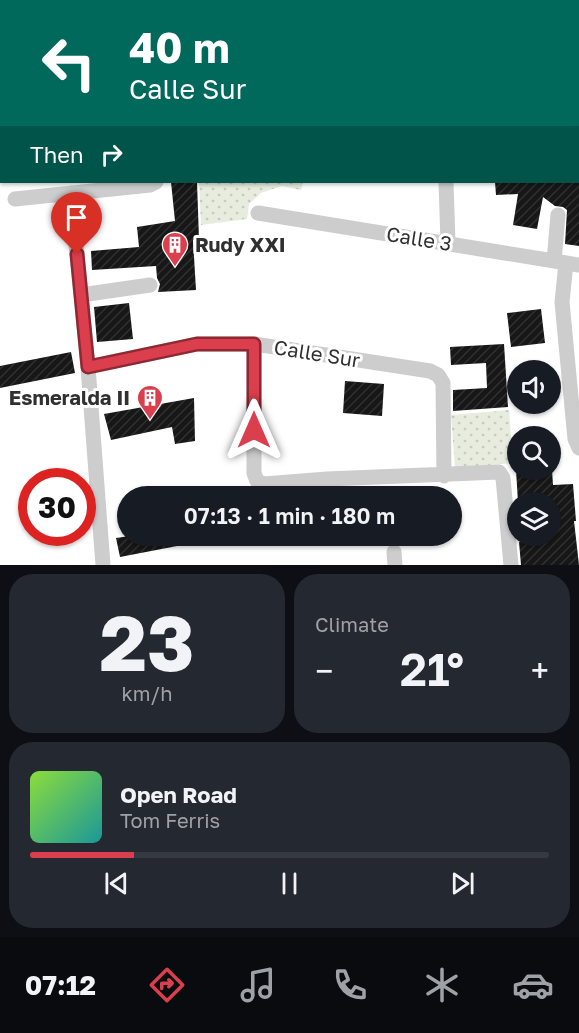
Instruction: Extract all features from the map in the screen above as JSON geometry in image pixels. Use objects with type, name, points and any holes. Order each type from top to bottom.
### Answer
[{"type":"street","points":[[15,200],[154,183]]},
{"type":"street","points":[[446,183],[448,243]]},
{"type":"street","points":[[71,193],[88,367],[103,565]]},
{"type":"street","name":"Calle 3","points":[[258,213],[566,263]]},
{"type":"street","points":[[558,216],[566,263],[562,302],[575,439],[579,448]]},
{"type":"street","points":[[81,295],[150,285]]},
{"type":"street","name":"Calle Sur","points":[[88,367],[197,344],[254,344],[430,371],[438,375],[443,384],[444,476]]},
{"type":"street","points":[[254,344],[254,473],[257,481],[264,484],[499,472],[503,478],[511,565]]},
{"type":"shaded area","points":[[199,183],[303,183],[301,190],[282,186],[261,193],[249,204],[247,219],[201,225]]},
{"type":"shaded area","points":[[507,410],[510,426],[507,426],[507,464],[455,468],[451,415]]},
{"type":"building","points":[[171,183],[197,183],[199,239],[193,240],[196,290],[158,292],[160,284],[156,266],[92,270],[91,251],[139,247],[137,227],[175,221]]},
{"type":"building","points":[[495,183],[579,183],[579,246],[565,244],[567,210],[563,207],[555,206],[543,197],[537,229],[513,225],[518,194],[496,195]]},
{"type":"building","points":[[129,303],[133,339],[97,342],[94,307]]},
{"type":"building","points":[[541,309],[545,343],[511,347],[507,313]]},
{"type":"building","points":[[504,344],[507,407],[453,411],[453,390],[487,388],[486,363],[451,365],[450,347]]},
{"type":"building","points":[[71,352],[75,373],[0,388],[0,366]]},
{"type":"building","points":[[345,381],[384,384],[382,416],[343,413]]},
{"type":"building","name":"Esmeralda II","points":[[194,398],[195,441],[175,444],[172,427],[111,440],[104,414]]},
{"type":"building","points":[[517,480],[553,480],[553,485],[573,484],[579,565],[521,565],[519,546],[561,546],[561,492],[517,492]]},
{"type":"building","points":[[118,546],[177,546],[120,557]]},
{"type":"place","name":"Rudy XXI","points":[[175,268]]},
{"type":"place","name":"Esmeralda II","points":[[150,421]]},
{"type":"route","points":[[77,254],[88,367],[197,344],[254,344],[254,430]]}]
